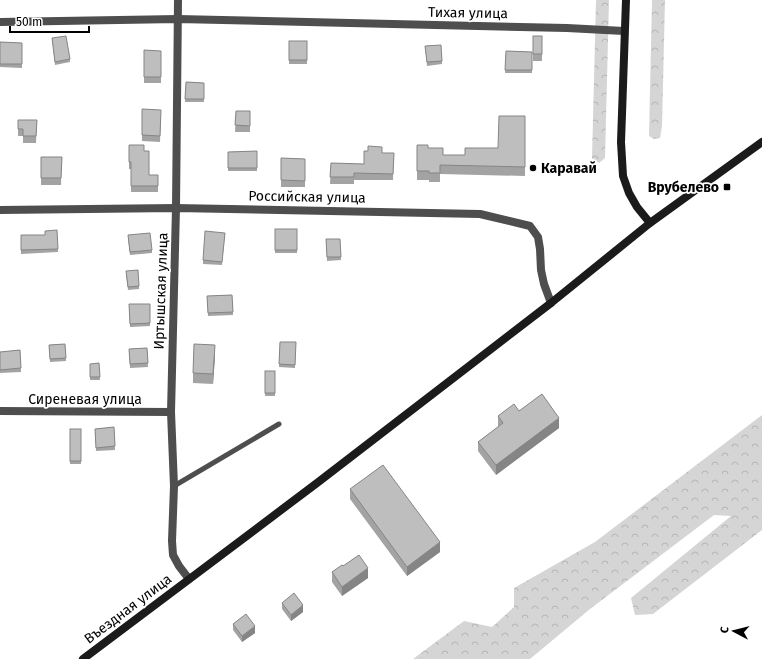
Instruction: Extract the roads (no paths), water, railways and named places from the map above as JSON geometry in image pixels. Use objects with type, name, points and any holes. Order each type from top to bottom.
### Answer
[{"type":"street","name":"Иртышская улица","points":[[178,0],[176,208],[171,412],[174,486],[172,541],[173,555],[189,579]]},
{"type":"street","points":[[626,0],[621,142],[623,176],[629,193],[637,207],[650,223]]},
{"type":"street","name":"Тихая улица","points":[[0,22],[178,19],[567,28],[624,31]]},
{"type":"street","name":"Въездная улица","points":[[83,659],[323,478],[551,302],[650,223],[762,142]]},
{"type":"street","name":"Российская улица","points":[[0,210],[176,208],[480,214],[530,226],[538,237],[540,249],[540,270],[551,302]]},
{"type":"street","name":"Сиреневая улица","points":[[0,411],[171,412]]},
{"type":"lane","points":[[174,486],[279,424]]},
{"type":"place","name":"Каравай","points":[[533,168]]},
{"type":"place","name":"Врубелево","points":[[727,187]]}]
